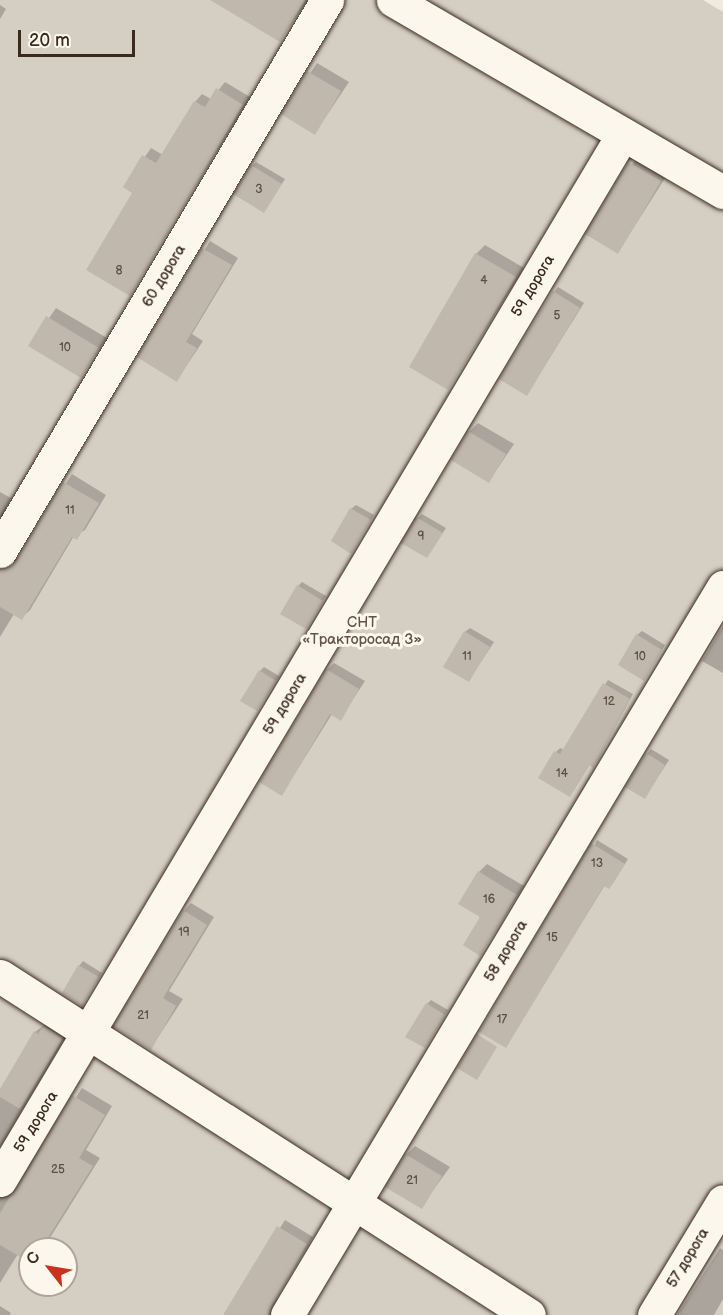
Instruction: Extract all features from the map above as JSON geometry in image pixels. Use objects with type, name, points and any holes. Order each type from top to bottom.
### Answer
[{"type":"street","name":"60 дорога","points":[[0,551],[327,0]]},
{"type":"street","points":[[393,0],[723,192]]},
{"type":"street","name":"59 дорога","points":[[0,1180],[91,1033],[623,134]]},
{"type":"street","name":"58 дорога","points":[[287,1315],[723,586]]},
{"type":"street","points":[[0,976],[354,1205],[529,1315]]},
{"type":"street","name":"57 дорога","points":[[654,1315],[723,1201]]},
{"type":"green space","name":"СНТ «Тракторосад 3»","points":[[0,0],[703,0],[723,12],[723,1315],[0,1315]]},
{"type":"building","points":[[210,0],[305,0],[280,42]]},
{"type":"building","points":[[307,71],[341,91],[315,135],[281,114]]},
{"type":"building","points":[[216,88],[243,105],[130,296],[86,270],[132,193],[123,187],[142,155],[156,163],[194,101],[205,107]]},
{"type":"building","points":[[628,162],[661,181],[618,254],[585,234]]},
{"type":"building","points":[[251,165],[282,184],[264,213],[233,194]]},
{"type":"building","points":[[202,248],[232,265],[186,342],[197,348],[177,382],[137,357]]},
{"type":"building","points":[[475,253],[516,277],[448,390],[409,367]]},
{"type":"building","points":[[553,291],[580,308],[527,396],[499,379]]},
{"type":"building","points":[[46,316],[99,348],[81,378],[28,346]]},
{"type":"building","points":[[468,431],[506,454],[489,483],[451,460]]},
{"type":"building","points":[[63,482],[99,503],[77,540],[72,537],[22,620],[0,607],[0,570],[16,561]]},
{"type":"building","points":[[350,508],[371,520],[351,554],[331,541]]},
{"type":"building","points":[[416,517],[443,533],[427,558],[401,543]]},
{"type":"building","points":[[297,585],[323,601],[306,629],[280,614]]},
{"type":"building","points":[[464,631],[490,647],[469,682],[443,667]]},
{"type":"building","points":[[636,634],[662,650],[644,681],[618,665]]},
{"type":"building","points":[[326,669],[359,689],[341,721],[330,714],[282,796],[259,782]]},
{"type":"building","points":[[259,670],[276,681],[257,711],[240,701]]},
{"type":"building","points":[[603,683],[630,699],[593,768],[589,765],[570,797],[538,778],[554,751],[560,754]]},
{"type":"building","points":[[646,753],[665,765],[645,799],[625,787]]},
{"type":"building","points":[[591,843],[625,864],[609,889],[604,886],[506,1048],[479,1032]]},
{"type":"building","points":[[478,871],[517,895],[480,956],[463,945],[480,917],[458,904]]},
{"type":"building","points":[[183,910],[207,925],[163,998],[176,1006],[151,1050],[113,1026]]},
{"type":"building","points":[[78,965],[99,977],[82,1006],[62,993]]},
{"type":"building","points":[[426,1003],[445,1015],[425,1048],[405,1037]]},
{"type":"building","points":[[43,1026],[63,1038],[20,1109],[0,1097],[0,1089],[34,1031],[38,1034]]},
{"type":"building","points":[[477,1034],[497,1047],[477,1080],[457,1068]]},
{"type":"building","points":[[72,1095],[105,1115],[79,1158],[93,1166],[49,1237],[18,1237],[18,1256],[0,1245],[0,1213]]},
{"type":"building","points":[[405,1154],[442,1176],[422,1209],[385,1187]]},
{"type":"building","points":[[277,1226],[307,1244],[268,1315],[223,1315]]}]
